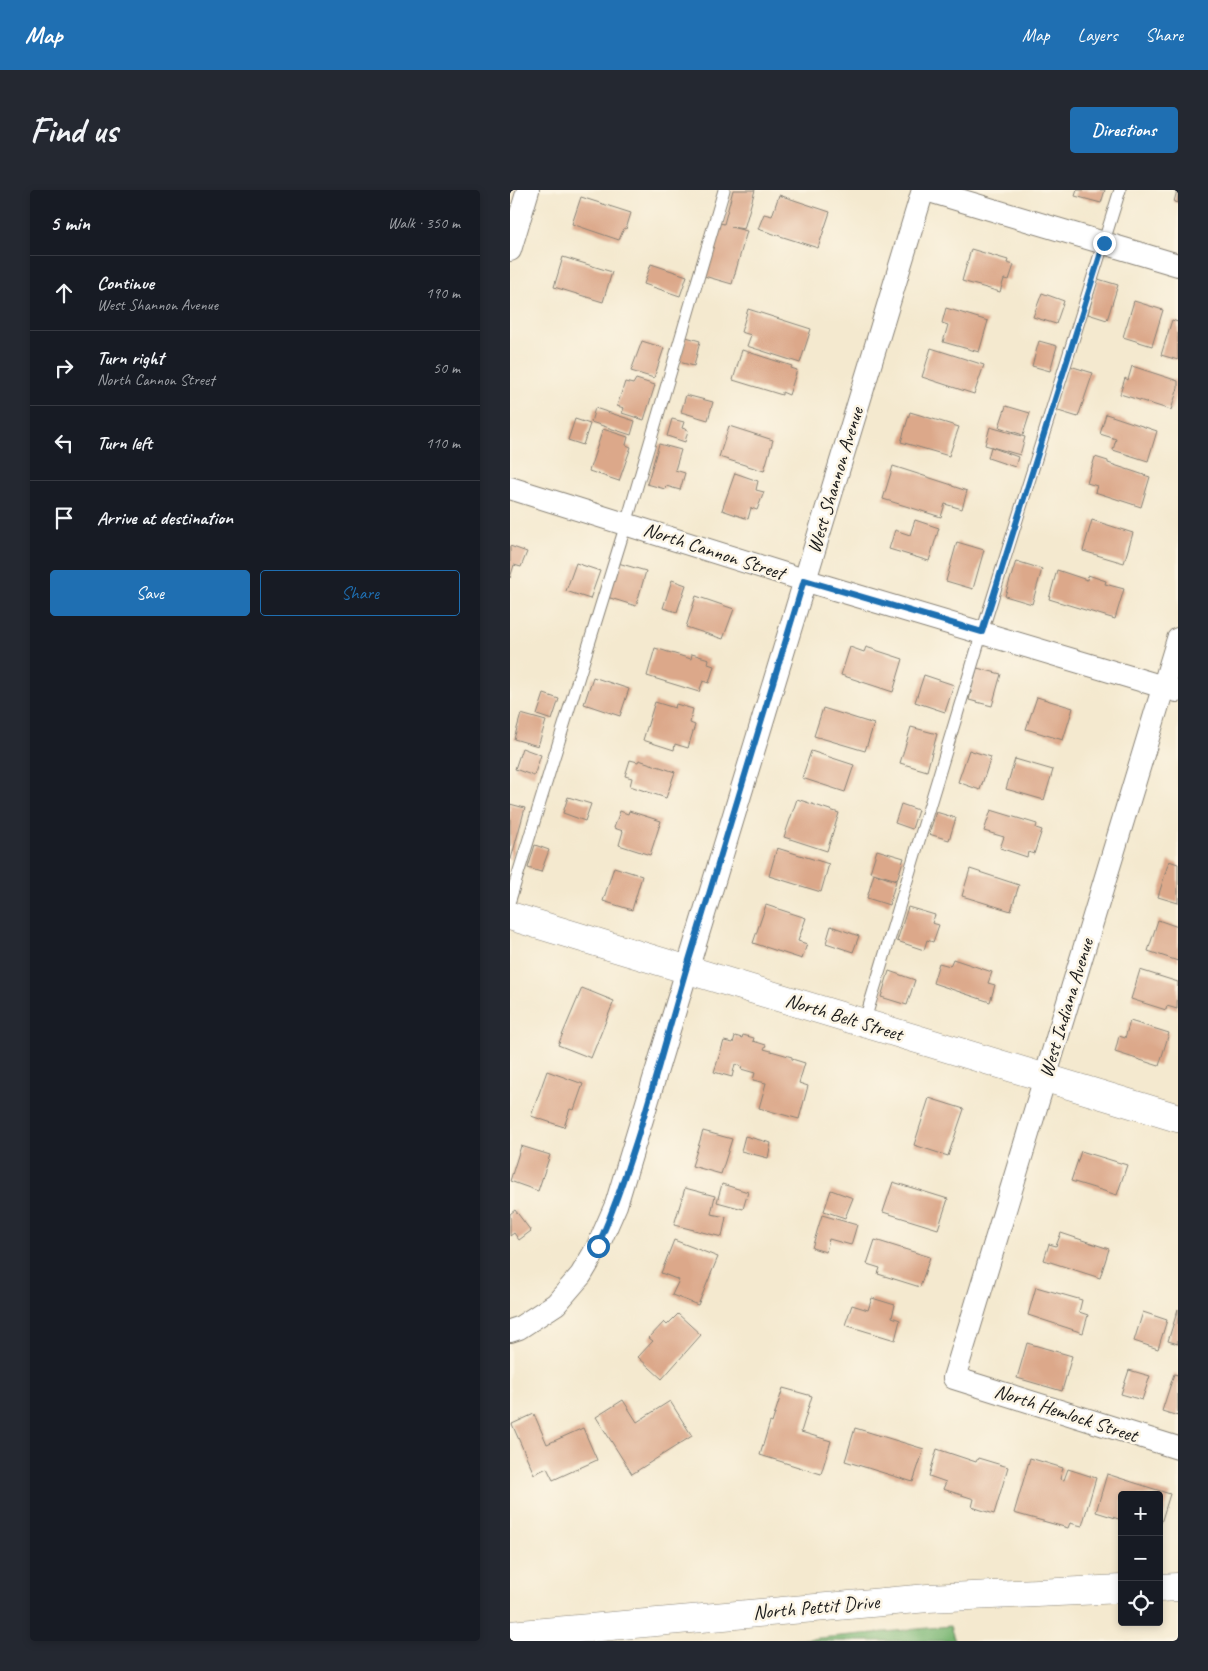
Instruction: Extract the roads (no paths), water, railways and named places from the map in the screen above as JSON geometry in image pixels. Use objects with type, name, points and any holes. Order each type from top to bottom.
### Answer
[{"type":"street","points":[[510,250],[528,190]]},
{"type":"street","points":[[925,190],[1178,265]]},
{"type":"street","name":"West Shannon Avenue","points":[[510,1331],[519,1328],[556,1304],[581,1275],[598,1246],[616,1205],[804,580],[925,190]]},
{"type":"street","name":"North Cannon Street","points":[[510,488],[804,580],[1171,689]]},
{"type":"street","name":"West Indiana Avenue","points":[[954,1378],[1045,1079],[1171,689],[1178,639]]},
{"type":"street","name":"North Belt Street","points":[[510,916],[1178,1118]]},
{"type":"street","name":"North Hemlock Street","points":[[954,1378],[1178,1448]]},
{"type":"street","points":[[1163,1588],[1178,1587]]},
{"type":"street","name":"North Pettit Drive","points":[[510,1635],[928,1598],[1118,1589]]},
{"type":"lane","points":[[510,900],[626,524],[724,190]]},
{"type":"lane","points":[[864,1023],[982,632],[1120,190]]}]
